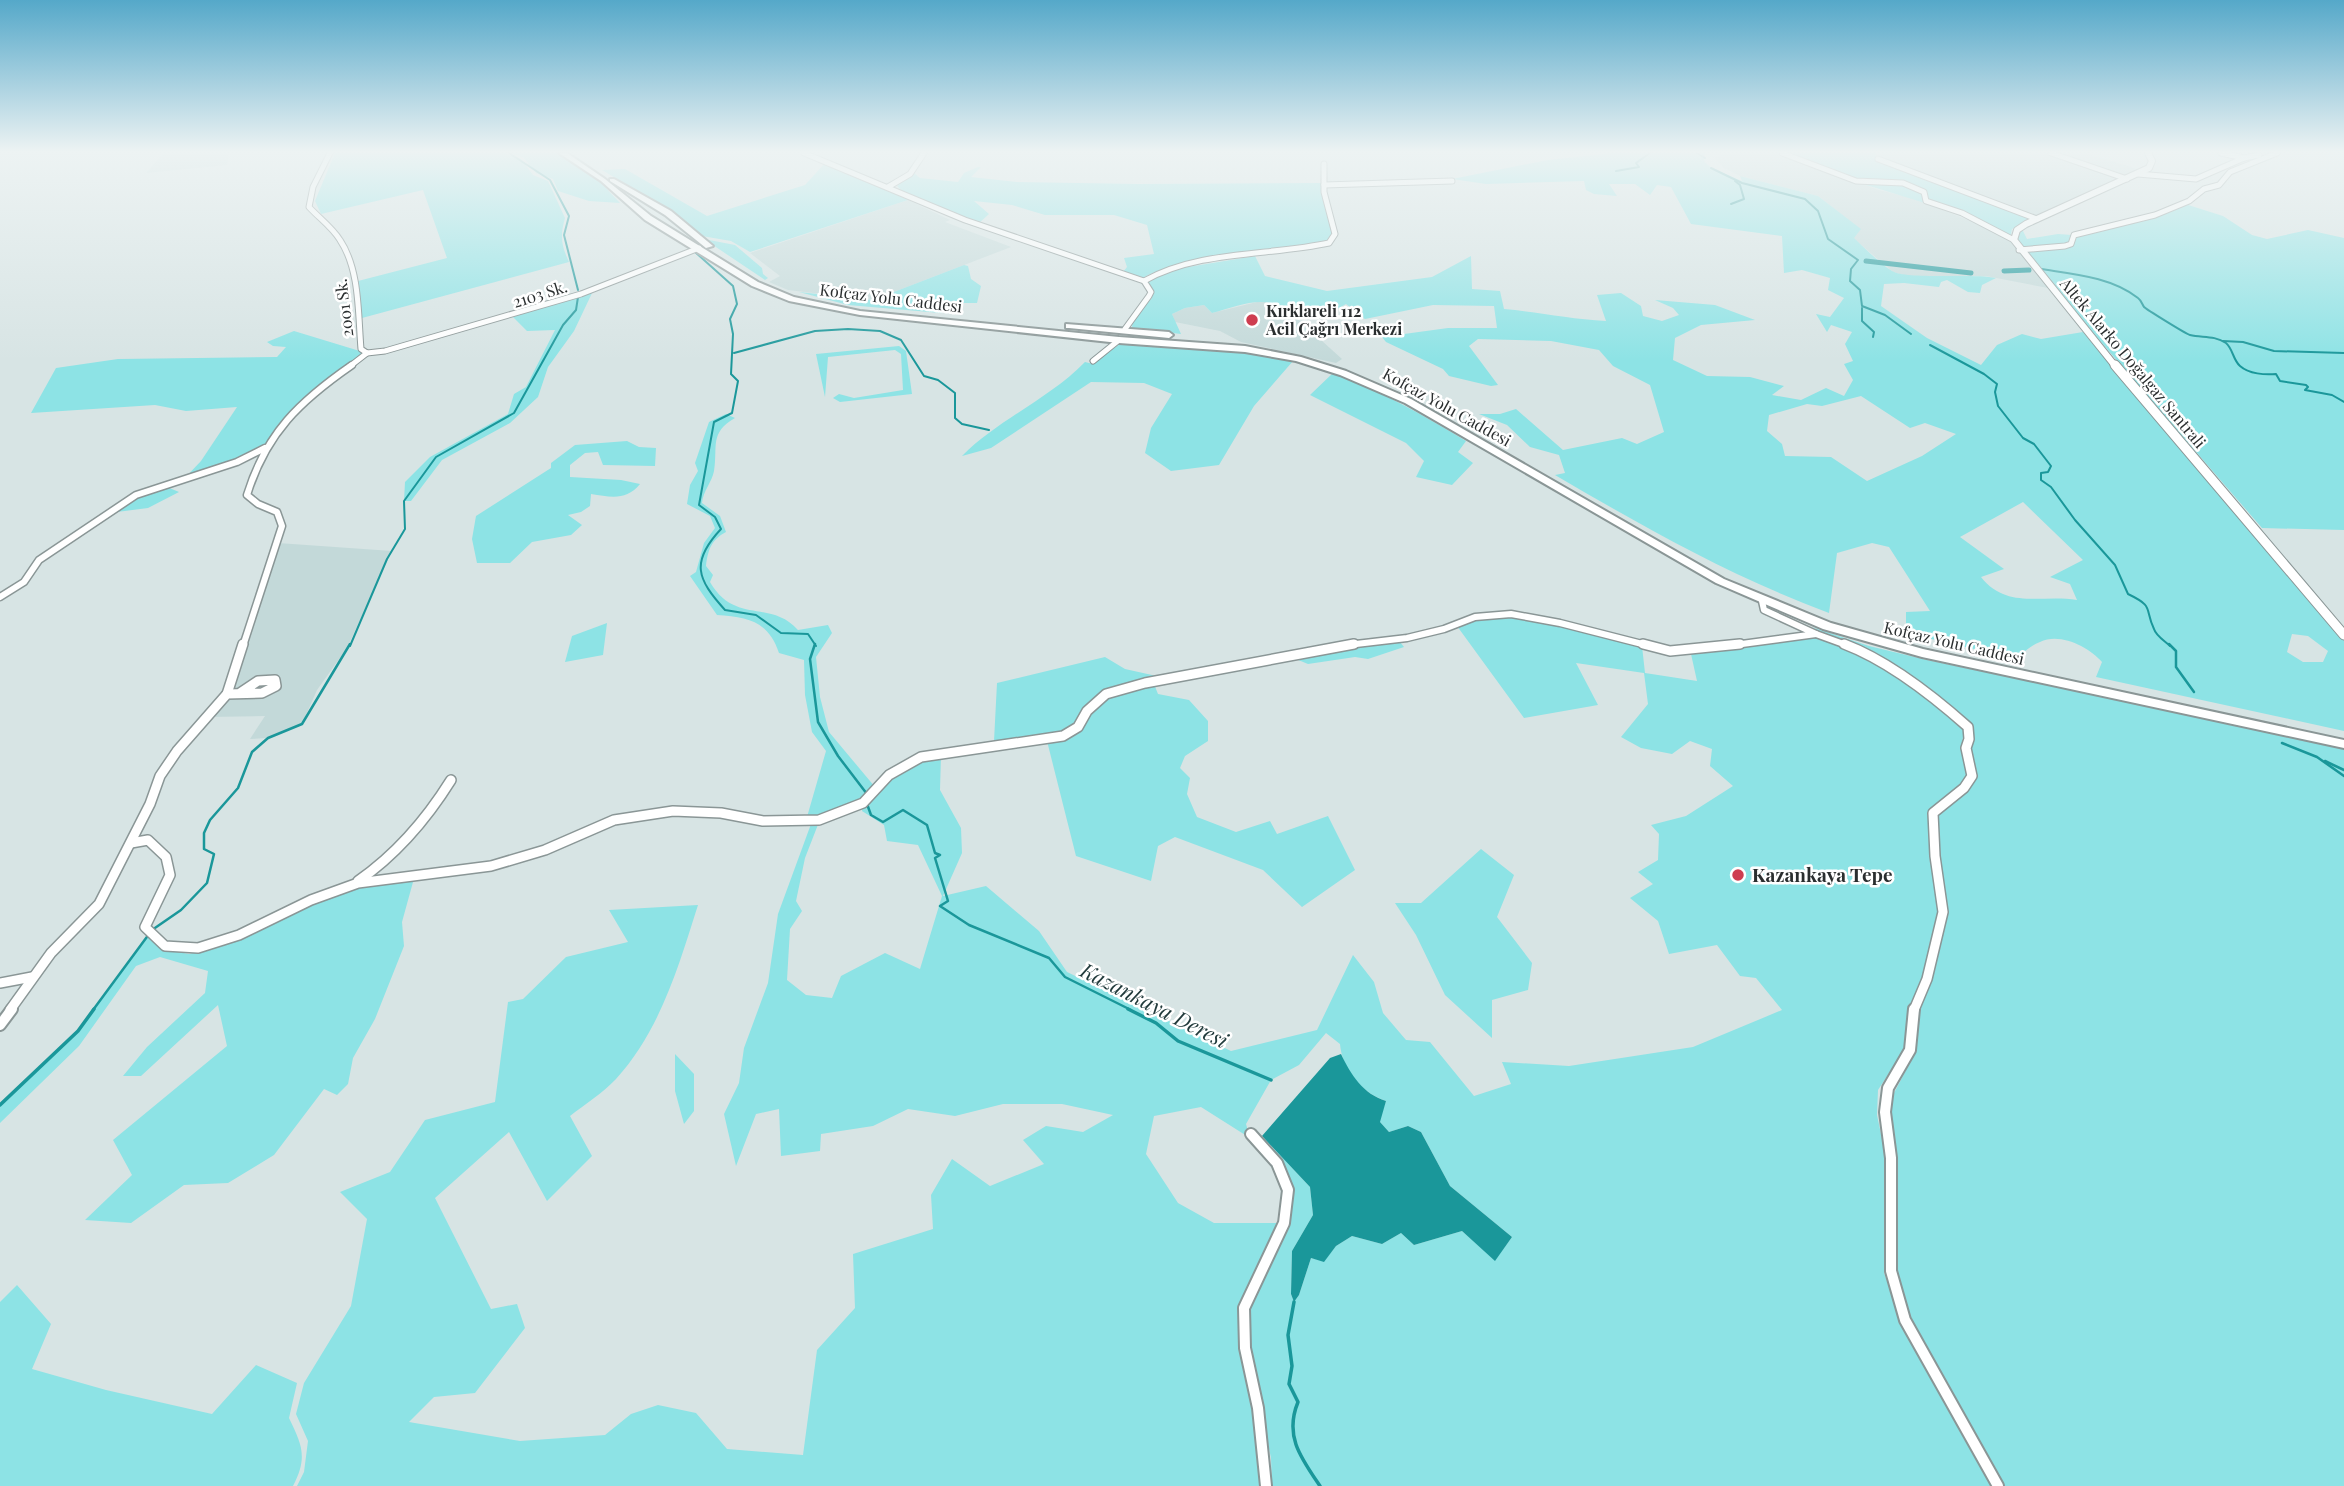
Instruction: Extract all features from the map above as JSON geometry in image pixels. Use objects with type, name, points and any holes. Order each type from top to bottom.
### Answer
[{"type":"main road","name":"Kofçaz Yolu Caddesi","points":[[656,222],[755,284],[780,295],[822,307],[1279,350],[1366,376],[1415,398],[1710,568],[1766,596],[1828,620],[1914,644],[2229,715]]},
{"type":"main road","name":"Kofçaz Yolu Caddesi","points":[[680,222],[756,278],[785,291],[818,301],[1205,344],[1263,352],[1326,367],[1376,385],[1408,401],[1697,569],[1762,601],[1827,626],[1893,646],[2229,715]]},
{"type":"main road","points":[[2229,715],[2344,736]]},
{"type":"main road","points":[[2229,715],[2344,744]]},
{"type":"street","name":"2001 Sk.","points":[[323,222],[340,240],[348,256],[365,352]]},
{"type":"street","points":[[971,222],[1144,281],[1151,292],[1149,298],[1131,315],[1123,335],[1093,361]]},
{"type":"street","points":[[1144,281],[1155,271],[1306,249],[1329,243],[1335,234],[1332,222]]},
{"type":"street","points":[[1980,222],[2014,240],[2017,230],[2031,222]]},
{"type":"street","points":[[2020,250],[2066,246],[2080,233],[2124,222]]},
{"type":"street","name":"Altek Alarko Doğalgaz Santrali","points":[[2014,240],[2344,635]]},
{"type":"street","name":"2103 Sk.","points":[[365,352],[385,351],[581,294],[699,247]]},
{"type":"street","points":[[0,1025],[32,977],[70,930],[99,904],[150,804],[160,776],[177,751],[228,694],[282,526],[277,512],[258,504],[247,495],[265,448],[288,416],[321,386],[351,368],[365,352]]},
{"type":"street","points":[[0,597],[24,582],[39,560],[62,542],[136,495],[237,462],[265,448]]},
{"type":"street","points":[[1762,601],[1764,610],[1816,634],[1860,650],[1937,699],[1968,727],[1966,747],[1972,776],[1964,788],[1933,813],[1935,856],[1943,912],[1927,979],[1914,1006],[1910,1050],[1888,1088],[1885,1112],[1891,1158],[1891,1271],[1905,1320],[1998,1486]]},
{"type":"street","points":[[349,886],[491,866],[545,849],[614,820],[673,811],[721,813],[764,821],[819,820],[863,803],[889,775],[920,757],[1063,736],[1078,727],[1087,711],[1106,694],[1145,683],[1279,657],[1407,638],[1444,629],[1475,617],[1511,614],[1523,616],[1670,651],[1697,650],[1816,634]]},
{"type":"street","points":[[228,694],[240,693]]},
{"type":"street","points":[[131,843],[148,841],[166,857],[170,875],[145,927],[166,946],[198,948],[239,935],[311,900],[349,886],[382,866],[400,848],[451,780]]},
{"type":"street","points":[[0,983],[32,977]]},
{"type":"street","points":[[1251,1134],[1277,1163],[1288,1190],[1284,1223],[1244,1308],[1245,1348],[1258,1408],[1266,1486]]},
{"type":"shaded area","points":[[434,222],[564,222],[562,240],[569,262],[362,318],[358,281],[447,258]]},
{"type":"shaded area","points":[[686,222],[840,222],[750,252],[731,241],[702,236]]},
{"type":"shaded area","points":[[841,222],[946,222],[1011,247],[873,300],[788,290],[769,282],[780,276],[750,253]]},
{"type":"shaded area","points":[[1138,222],[1329,222],[1332,233],[1326,242],[1201,260],[1155,272],[1142,279],[1122,273],[1127,267],[1124,258],[1154,254],[1147,225]]},
{"type":"shaded area","points":[[1852,222],[1974,222],[2012,240],[2048,288],[1986,276],[1906,276],[1893,272],[1853,238],[1860,229]]},
{"type":"shaded area","points":[[1852,222],[1861,229],[1854,238],[1892,271],[1911,275],[1996,278],[1982,285],[1980,293],[1968,292],[1947,280],[1941,282],[1939,287],[1884,284],[1881,306],[1927,338],[1981,365],[1997,345],[2022,334],[2041,339],[2083,332],[2344,638],[2344,731],[2096,677],[2102,662],[2082,646],[2065,640],[2048,639],[2040,642],[2016,659],[1906,633],[1906,612],[1930,611],[1889,547],[1872,543],[1837,553],[1829,613],[1723,567],[1555,475],[1565,473],[1559,455],[1530,447],[1507,425],[1479,414],[1500,414],[1516,409],[1563,450],[1622,438],[1637,444],[1664,432],[1650,385],[1613,366],[1599,350],[1551,341],[1478,339],[1469,346],[1498,385],[1491,386],[1449,376],[1443,369],[1386,342],[1382,337],[1448,328],[1497,328],[1494,306],[1433,305],[1365,319],[1346,304],[1332,312],[1321,306],[1290,312],[1280,306],[1262,302],[1212,313],[1204,305],[1185,308],[1172,314],[1181,334],[1132,328],[1133,316],[1152,298],[1149,282],[1151,278],[1182,268],[1255,256],[1265,276],[1327,291],[1432,277],[1471,256],[1472,289],[1500,291],[1504,309],[1606,321],[1597,295],[1621,293],[1641,306],[1643,316],[1662,321],[1679,315],[1673,308],[1655,300],[1715,305],[1755,320],[1701,325],[1675,338],[1673,360],[1707,376],[1750,377],[1784,386],[1772,395],[1801,400],[1826,388],[1844,396],[1853,380],[1844,364],[1853,361],[1845,344],[1852,332],[1831,325],[1827,332],[1816,314],[1830,317],[1844,298],[1828,290],[1830,278],[1802,270],[1784,273],[1782,236],[1691,224]],"holes":[[[1861,396],[1910,428],[1925,423],[1956,434],[1922,456],[1867,481],[1831,457],[1785,456],[1782,444],[1767,431],[1769,415],[1807,404],[1822,406]],[[2023,502],[2083,560],[2050,577],[2070,584],[2077,600],[2014,597],[2002,594],[1981,577],[2004,569],[1960,537]],[[2292,634],[2308,636],[2328,651],[2323,662],[2303,662],[2287,652]]]},
{"type":"shaded area","points":[[1977,222],[2027,222],[2012,229],[2010,239]]},
{"type":"shaded area","points":[[2123,222],[2233,222],[2252,235],[2267,239],[2308,230],[2344,238],[2344,530],[2262,528],[2022,251],[2067,247],[2077,236]]},
{"type":"shaded area","points":[[2022,229],[2027,239],[2058,234],[2072,235],[2069,243],[2020,249],[2016,240]]},
{"type":"shaded area","points":[[704,239],[735,245],[762,268],[763,274],[768,278],[765,280]]},
{"type":"shaded area","points":[[964,265],[968,266],[971,279],[981,286],[977,303],[953,303],[941,313],[848,305],[799,292],[873,300]]},
{"type":"shaded area","points":[[593,291],[574,331],[548,367],[538,397],[510,423],[442,460],[411,501],[404,501],[405,482],[430,457],[508,414],[514,394],[526,387],[555,330],[527,331],[513,317]]},
{"type":"shaded area","points":[[1265,300],[1279,304],[1290,312],[1342,359],[1336,363],[1241,342],[1220,331],[1175,322],[1172,314],[1185,308],[1204,305],[1212,313]]},
{"type":"shaded area","points":[[294,331],[363,352],[348,368],[318,386],[285,417],[263,448],[236,462],[182,481],[201,461],[237,407],[186,411],[155,405],[31,413],[56,368],[118,359],[277,357],[286,347],[273,346],[267,342]]},
{"type":"shaded area","points":[[1121,343],[1216,348],[1293,361],[1254,406],[1219,465],[1171,471],[1145,453],[1151,428],[1172,394],[1144,383],[1091,382],[991,448],[962,456],[992,431],[1056,387],[1085,362],[1093,364]]},
{"type":"shaded area","points":[[899,346],[906,351],[912,394],[840,402],[833,398],[839,394],[854,398],[903,390],[901,354],[895,350],[828,357],[825,397],[816,354]]},
{"type":"shaded area","points":[[1333,373],[1401,404],[1466,441],[1458,452],[1473,463],[1452,485],[1416,477],[1424,461],[1406,443],[1310,395]]},
{"type":"shaded area","points":[[726,414],[735,418],[721,429],[718,435],[714,471],[702,503],[720,516],[726,532],[717,538],[708,555],[706,566],[713,575],[710,582],[730,603],[776,615],[798,630],[828,625],[832,633],[816,657],[820,697],[829,732],[875,787],[852,804],[835,812],[807,817],[826,751],[812,732],[805,695],[804,660],[779,653],[769,634],[756,623],[738,617],[717,615],[690,576],[696,572],[704,543],[715,528],[710,516],[687,504],[690,485],[698,471],[695,463],[709,422]]},
{"type":"shaded area","points":[[627,441],[639,447],[656,448],[655,466],[603,465],[598,452],[585,453],[570,465],[570,477],[640,484],[635,489],[618,496],[591,494],[590,506],[581,512],[568,515],[582,525],[571,535],[532,542],[510,563],[477,563],[472,539],[476,516],[551,468],[551,463],[575,445]]},
{"type":"shaded area","points":[[167,487],[179,492],[148,508],[109,513],[138,497]]},
{"type":"shaded area","points":[[278,543],[392,551],[347,648],[317,690],[302,724],[268,738],[250,739],[265,716],[206,717],[231,687]]},
{"type":"shaded area","points":[[1511,615],[1559,624],[1642,646],[1645,673],[1697,681],[1691,654],[1816,636],[1858,651],[1934,700],[1965,727],[1961,747],[1969,775],[1929,812],[1939,911],[1923,977],[1909,1009],[1904,1050],[1878,1090],[1877,1115],[1886,1158],[1884,1273],[1906,1333],[1993,1486],[1272,1486],[1271,1458],[1248,1347],[1248,1308],[1288,1223],[1291,1190],[1279,1161],[1258,1139],[1262,1136],[1310,1187],[1313,1215],[1292,1251],[1291,1294],[1294,1302],[1299,1295],[1311,1258],[1324,1261],[1336,1246],[1352,1236],[1382,1244],[1401,1233],[1414,1245],[1462,1231],[1495,1260],[1512,1237],[1450,1186],[1421,1132],[1408,1126],[1389,1132],[1379,1121],[1386,1101],[1361,1086],[1345,1063],[1340,1044],[1326,1033],[1299,1065],[1271,1080],[1246,1124],[1250,1138],[1201,1107],[1154,1116],[1146,1154],[1178,1203],[1214,1223],[1281,1223],[1240,1306],[1239,1350],[1254,1412],[1262,1486],[297,1486],[304,1472],[308,1441],[296,1414],[304,1383],[351,1306],[367,1219],[340,1192],[390,1172],[425,1120],[495,1102],[508,1002],[523,999],[566,957],[628,942],[609,910],[698,905],[666,996],[645,1040],[616,1079],[570,1116],[592,1156],[547,1201],[509,1132],[435,1198],[491,1309],[517,1304],[525,1328],[475,1393],[434,1397],[409,1422],[520,1441],[605,1435],[631,1414],[658,1405],[696,1413],[727,1449],[803,1455],[817,1350],[855,1308],[853,1254],[933,1229],[931,1195],[952,1159],[990,1186],[1044,1164],[1023,1140],[1046,1126],[1083,1132],[1113,1115],[1062,1104],[1003,1104],[955,1116],[908,1109],[873,1126],[821,1134],[820,1151],[781,1156],[779,1109],[756,1114],[736,1166],[724,1114],[739,1083],[744,1048],[768,983],[778,914],[811,824],[819,822],[805,858],[796,901],[802,911],[790,929],[787,980],[806,995],[832,998],[841,976],[885,953],[920,969],[942,896],[918,845],[887,841],[884,825],[862,811],[873,792],[883,783],[907,768],[931,758],[941,755],[940,790],[961,828],[962,853],[943,896],[986,886],[1039,931],[1067,972],[1231,1051],[1317,1030],[1353,955],[1374,982],[1383,1013],[1406,1040],[1430,1042],[1474,1096],[1511,1084],[1502,1062],[1569,1066],[1693,1047],[1782,1010],[1756,978],[1740,976],[1717,945],[1669,954],[1658,921],[1630,898],[1653,884],[1638,872],[1658,860],[1659,834],[1651,825],[1686,816],[1733,786],[1710,766],[1712,749],[1690,741],[1672,754],[1641,748],[1621,737],[1648,704],[1644,673],[1576,663],[1598,705],[1524,718],[1457,626],[1477,618]]},
{"type":"shaded area","points":[[607,623],[603,655],[565,662],[572,636]]},
{"type":"shaded area","points":[[1812,627],[1869,646],[1927,660],[2344,747],[2344,1486],[2005,1486],[1911,1321],[1895,1266],[1897,1159],[1889,1114],[1894,1093],[1914,1055],[1921,1000],[1947,912],[1939,859],[1938,815],[1968,791],[1977,776],[1970,748],[1972,727],[1940,697]]},
{"type":"shaded area","points":[[1399,641],[1404,647],[1368,659],[1355,657],[1308,664],[1291,657]]},
{"type":"shaded area","points":[[1105,657],[1125,669],[1161,677],[1105,692],[1083,708],[1075,725],[1063,733],[994,741],[997,683]]},
{"type":"shaded area","points":[[1154,684],[1158,694],[1189,700],[1208,721],[1208,741],[1185,756],[1180,768],[1190,778],[1187,794],[1197,817],[1236,832],[1270,821],[1277,834],[1328,816],[1355,870],[1302,907],[1263,870],[1175,837],[1158,846],[1151,881],[1076,856],[1047,741],[1078,731],[1097,706],[1111,695]]},
{"type":"shaded area","points":[[1481,849],[1514,875],[1497,917],[1532,963],[1528,990],[1492,1000],[1492,1038],[1445,995],[1416,935],[1395,903],[1421,903]]},
{"type":"shaded area","points":[[413,882],[402,922],[404,946],[375,1019],[353,1058],[348,1084],[337,1095],[324,1089],[274,1155],[228,1183],[184,1185],[131,1223],[85,1220],[132,1175],[113,1140],[227,1046],[218,1005],[141,1076],[123,1076],[147,1047],[205,993],[208,971],[160,957],[136,966],[79,1046],[0,1123],[0,1105],[78,1031],[148,935],[162,949],[189,954],[228,943],[308,905],[353,888]]},
{"type":"shaded area","points":[[675,1054],[694,1074],[694,1111],[684,1124],[675,1091]]},
{"type":"shaded area","points":[[1341,1054],[1364,1089],[1386,1101],[1380,1122],[1389,1132],[1408,1126],[1421,1132],[1450,1186],[1512,1237],[1495,1261],[1462,1231],[1414,1245],[1401,1233],[1382,1244],[1352,1236],[1336,1246],[1324,1262],[1311,1258],[1299,1295],[1294,1302],[1291,1294],[1292,1251],[1313,1215],[1310,1187],[1262,1136],[1330,1058]]},
{"type":"shaded area","points":[[17,1285],[51,1324],[32,1369],[106,1390],[212,1414],[256,1365],[297,1383],[289,1418],[300,1444],[302,1459],[293,1486],[0,1486],[0,1302]]},
{"type":"waterway","points":[[567,222],[564,235],[578,290]]},
{"type":"waterway","points":[[1822,222],[1828,239],[1858,260],[1851,269],[1850,281],[1860,290],[1862,306],[1885,315],[1911,334]]},
{"type":"waterway","name":"Kazankaya Deresi","points":[[695,252],[733,286],[737,304],[730,319],[733,334],[731,374],[738,381],[732,413],[714,422],[699,505],[715,517],[721,529],[711,541],[701,561],[703,579],[725,610],[756,615],[781,633],[808,634],[815,644]]},
{"type":"waterway","points":[[1866,261],[1971,273]]},
{"type":"waterway","points":[[2041,269],[2116,285],[2138,298],[2146,309],[2187,334],[2226,343],[2244,369],[2276,374],[2280,381],[2306,385],[2308,387],[2305,390],[2332,395],[2344,402]]},
{"type":"waterway","points":[[2004,271],[2029,270]]},
{"type":"waterway","points":[[350,646],[387,559],[405,529],[404,501],[436,457],[514,413],[563,325],[576,310],[578,297]]},
{"type":"waterway","points":[[1862,308],[1862,321],[1874,332],[1873,337]]},
{"type":"waterway","points":[[734,353],[815,331],[880,331],[901,340],[924,376],[938,380],[955,393],[955,418],[962,424],[989,430]]},
{"type":"waterway","points":[[2223,341],[2243,342],[2274,351],[2344,353]]},
{"type":"waterway","name":"Kazankaya Deresi","points":[[1930,345],[1984,374],[1997,384],[1995,392],[1998,406],[2023,438],[2034,444],[2051,466],[2048,472],[2041,473],[2041,480],[2051,487],[2075,520],[2115,565],[2128,594],[2145,605],[2155,632],[2170,646]]},
{"type":"waterway","points":[[93,1010],[152,930],[181,910],[207,883],[214,854],[204,849],[204,833],[210,820],[238,788],[252,752],[268,738],[302,724],[350,644]]},
{"type":"waterway","name":"Kazankaya Deresi","points":[[815,644],[810,659],[818,722],[838,756],[867,794]]},
{"type":"waterway","name":"Kazankaya Deresi","points":[[2169,644],[2176,651],[2176,667],[2194,692]]},
{"type":"waterway","points":[[2282,743],[2317,757],[2344,776]]},
{"type":"waterway","points":[[2325,761],[2344,770]]},
{"type":"waterway","name":"Kazankaya Deresi","points":[[867,804],[871,815],[883,822],[903,810],[927,825],[935,853],[940,855],[935,858],[948,901],[940,906],[969,925],[1049,958],[1065,977],[1131,1010]]},
{"type":"waterway","points":[[0,1105],[78,1031],[94,1009]]},
{"type":"waterway","name":"Kazankaya Deresi","points":[[1128,1009],[1156,1023],[1178,1041],[1271,1080]]},
{"type":"waterway","points":[[1294,1302],[1288,1335],[1292,1366],[1289,1384],[1298,1402],[1294,1414],[1294,1436],[1301,1456],[1320,1486]]},
{"type":"place","name":"Kırklareli 112 Acil Çağrı Merkezi","points":[[1252,320]]},
{"type":"place","name":"Kazankaya Tepe","points":[[1738,875]]}]
